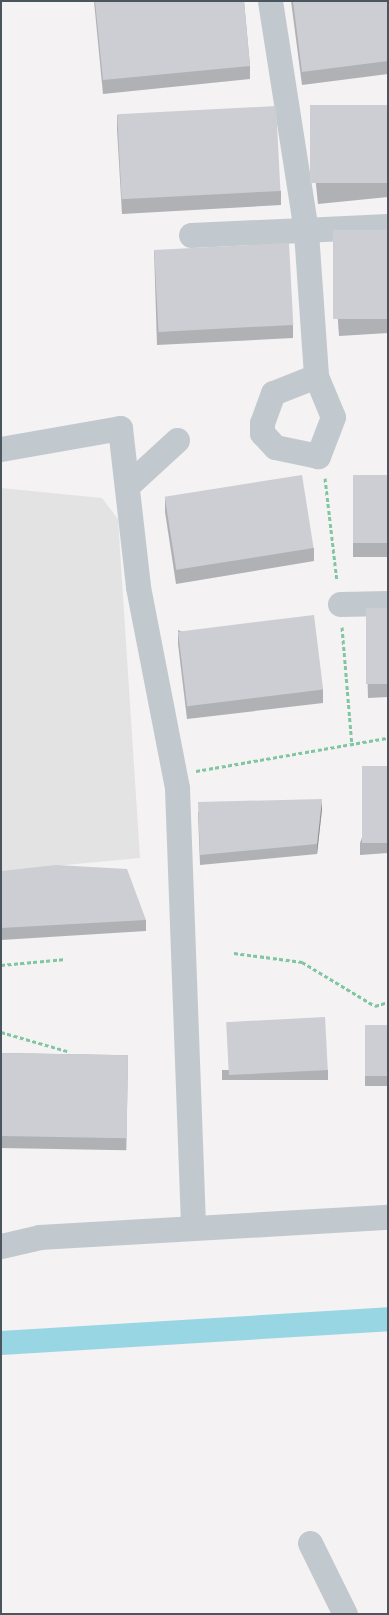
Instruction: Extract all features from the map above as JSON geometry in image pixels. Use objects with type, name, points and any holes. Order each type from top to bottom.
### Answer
[{"type":"street","points":[[270,1],[306,232],[316,376]]},
{"type":"street","points":[[190,235],[306,232],[388,226]]},
{"type":"street","points":[[1,449],[120,428],[138,587],[175,774],[193,1227]]},
{"type":"street","points":[[127,486],[177,440]]},
{"type":"street","points":[[340,604],[388,603]]},
{"type":"street","points":[[1,1246],[39,1237],[388,1217]]},
{"type":"street","points":[[310,1543],[345,1614]]},
{"type":"path","points":[[175,774],[388,738]]},
{"type":"path","points":[[234,953],[302,962],[375,1006],[388,1002]]},
{"type":"path","points":[[1,965],[66,959]]},
{"type":"path","points":[[1,1032],[67,1052]]},
{"type":"shaded area","points":[[1,488],[102,498],[118,519],[140,858],[1,871]]},
{"type":"building","points":[[95,1],[244,1],[250,66],[103,80]]},
{"type":"building","points":[[293,1],[388,1],[388,61],[302,72]]},
{"type":"building","points":[[310,105],[388,105],[388,183],[310,183]]},
{"type":"building","points":[[276,106],[280,191],[122,199],[117,114]]},
{"type":"building","points":[[333,230],[388,230],[388,319],[333,319]]},
{"type":"building","points":[[289,243],[293,325],[158,332],[154,250]]},
{"type":"building","points":[[302,475],[314,548],[176,570],[165,497]]},
{"type":"building","points":[[353,475],[388,475],[388,543],[353,543]]},
{"type":"building","points":[[366,608],[388,608],[388,684],[366,684]]},
{"type":"building","points":[[314,615],[323,689],[187,706],[178,632]]},
{"type":"building","points":[[362,766],[388,766],[388,843],[362,843]]},
{"type":"building","points":[[322,799],[317,844],[200,855],[198,802]]},
{"type":"building","points":[[56,865],[127,869],[146,920],[1,928],[1,871]]},
{"type":"building","points":[[325,1017],[328,1070],[229,1075],[226,1022]]},
{"type":"building","points":[[365,1025],[388,1025],[388,1076],[365,1076]]},
{"type":"building","points":[[1,1053],[128,1055],[127,1138],[1,1136]]},
{"type":"waterway","points":[[1,1343],[388,1319]]}]
